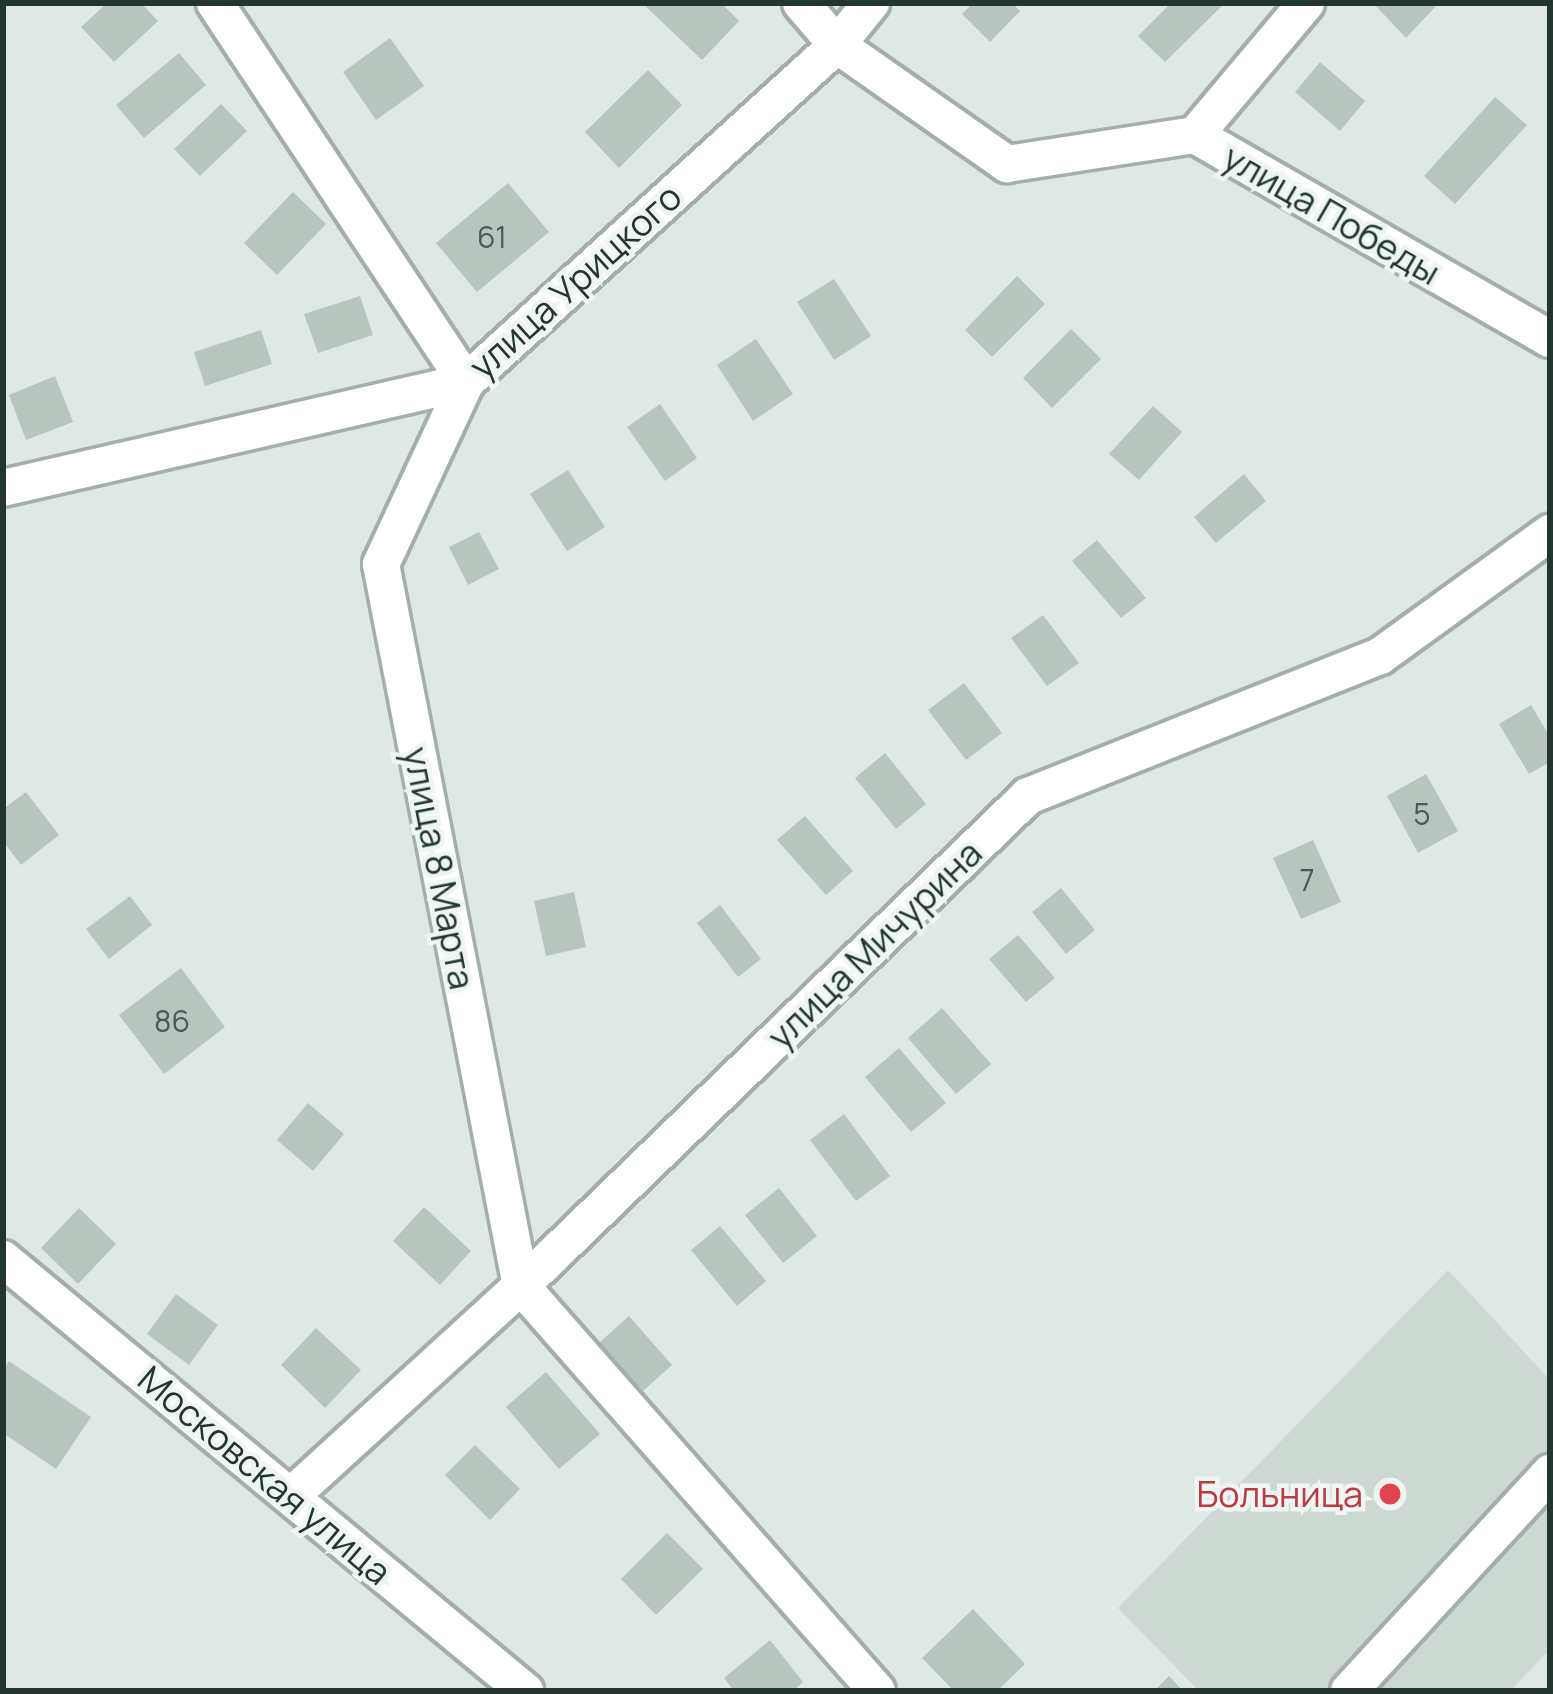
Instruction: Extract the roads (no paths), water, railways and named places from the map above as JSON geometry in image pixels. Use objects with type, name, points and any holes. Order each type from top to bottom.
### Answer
[{"type":"street","points":[[215,3],[466,382]]},
{"type":"street","name":"улица Победы","points":[[801,3],[838,45],[1007,164],[1195,135],[1550,339]]},
{"type":"street","name":"улица Урицкого","points":[[3,488],[466,382],[838,45],[871,3]]},
{"type":"street","points":[[1195,135],[1306,3]]},
{"type":"street","name":"улица 8 Марта","points":[[466,382],[381,564],[521,1286]]},
{"type":"street","name":"улица Мичурина","points":[[291,1496],[521,1286],[1028,796],[1380,656],[1550,533]]},
{"type":"street","name":"Московская улица","points":[[3,1259],[525,1691]]},
{"type":"street","points":[[521,1286],[877,1691]]},
{"type":"street","points":[[1349,1691],[1550,1473]]},
{"type":"place","name":"Больница","points":[[1390,1494]]}]
